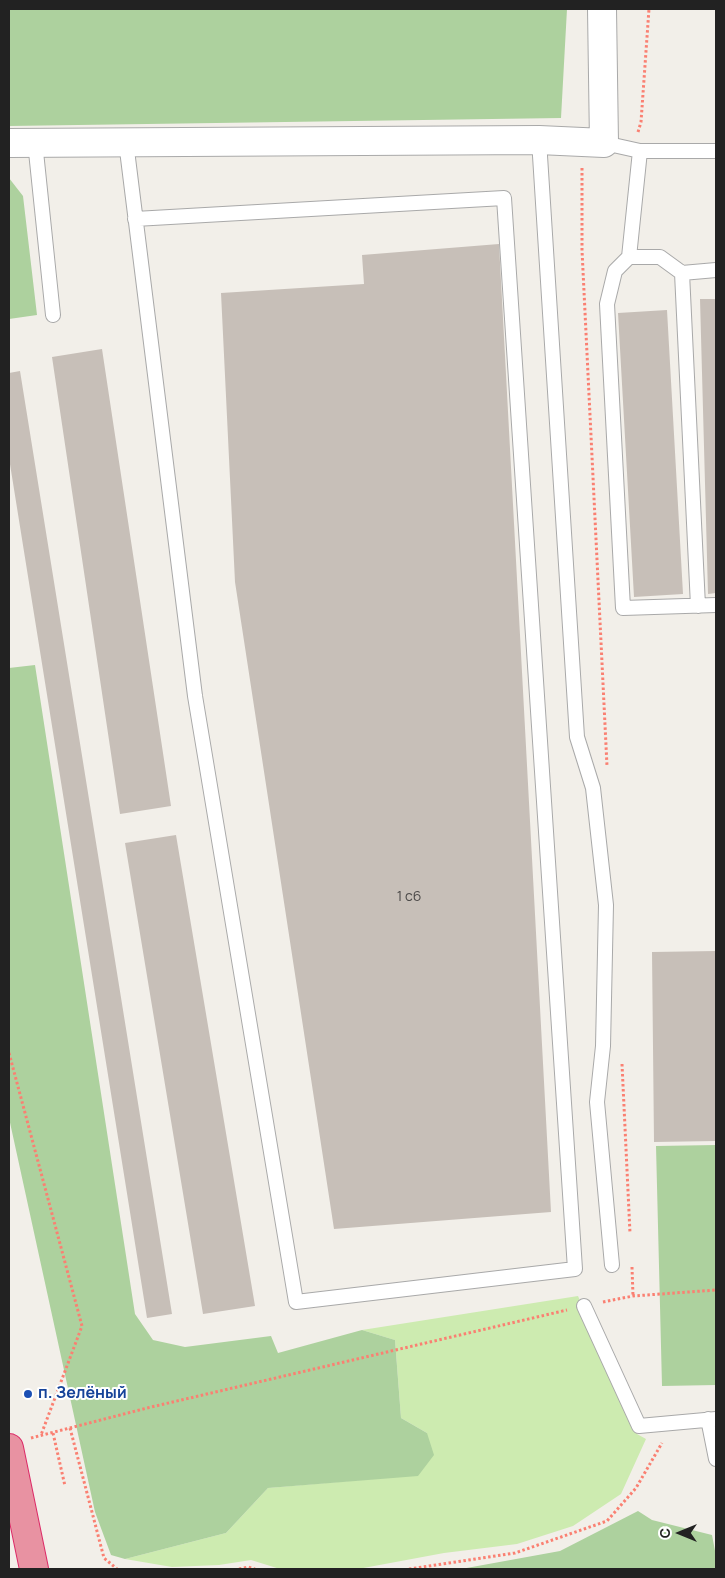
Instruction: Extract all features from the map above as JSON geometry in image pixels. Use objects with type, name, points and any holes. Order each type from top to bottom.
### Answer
[{"type":"highway","points":[[17,1444],[34,1569]]},
{"type":"street","points":[[22,142],[539,140],[604,143],[602,9]]},
{"type":"lane","points":[[539,140],[576,737],[593,788],[606,905],[603,1046],[597,1102],[612,1265]]},
{"type":"lane","points":[[22,142],[53,315]]},
{"type":"lane","points":[[126,142],[135,219],[195,696],[296,1302],[575,1269],[504,198],[135,219]]},
{"type":"lane","points":[[604,143],[636,150],[716,151]]},
{"type":"lane","points":[[636,150],[629,257],[615,271],[606,304],[623,608],[716,605]]},
{"type":"lane","points":[[629,257],[660,257],[682,273],[716,270]]},
{"type":"lane","points":[[682,273],[698,606]]},
{"type":"lane","points":[[584,1306],[639,1426],[712,1419],[716,1459]]},
{"type":"path","points":[[636,150],[641,122],[649,9]]},
{"type":"path","points":[[582,167],[582,250],[608,768]]},
{"type":"path","points":[[9,1053],[82,1326],[41,1436]]},
{"type":"path","points":[[622,1057],[630,1236]]},
{"type":"path","points":[[632,1266],[633,1296]]},
{"type":"path","points":[[17,1444],[70,1428],[166,1404],[584,1306],[633,1296],[716,1290]]},
{"type":"path","points":[[409,1569],[515,1553],[606,1521],[636,1488],[674,1423]]},
{"type":"path","points":[[70,1428],[104,1558],[116,1569]]},
{"type":"path","points":[[53,1433],[65,1486]]},
{"type":"path","points":[[239,1569],[248,1567],[255,1569]]},
{"type":"green space","points":[[9,9],[567,9],[561,118],[9,126]]},
{"type":"green space","points":[[9,178],[23,196],[37,315],[9,319]]},
{"type":"green space","points":[[35,665],[135,1314],[153,1340],[185,1347],[271,1336],[278,1353],[362,1330],[395,1340],[401,1418],[427,1433],[434,1455],[418,1476],[268,1488],[226,1533],[125,1559],[111,1555],[95,1512],[9,1118],[9,668]]},
{"type":"green space","points":[[716,1145],[716,1385],[662,1386],[656,1146]]},
{"type":"green space","points":[[578,1296],[637,1434],[646,1439],[621,1494],[573,1526],[517,1544],[444,1553],[358,1569],[280,1569],[251,1560],[219,1565],[172,1567],[125,1559],[226,1533],[268,1488],[418,1475],[427,1433],[401,1418],[395,1340],[362,1330]]},
{"type":"green space","points":[[638,1511],[652,1520],[712,1535],[716,1556],[716,1569],[461,1569],[560,1551]]},
{"type":"building","points":[[499,244],[551,1212],[334,1229],[235,582],[221,293],[364,284],[362,255]]},
{"type":"building","points":[[700,299],[716,299],[716,593],[708,594]]},
{"type":"building","points":[[667,310],[683,594],[634,597],[618,313]]},
{"type":"building","points":[[102,349],[171,806],[120,814],[52,357]]},
{"type":"building","points":[[20,371],[172,1314],[147,1318],[9,458],[9,373]]},
{"type":"building","points":[[176,835],[255,1306],[203,1314],[125,843]]},
{"type":"building","points":[[716,951],[716,1141],[654,1142],[652,952]]},
{"type":"place","name":"п. Зелёный","points":[[28,1394]]}]
